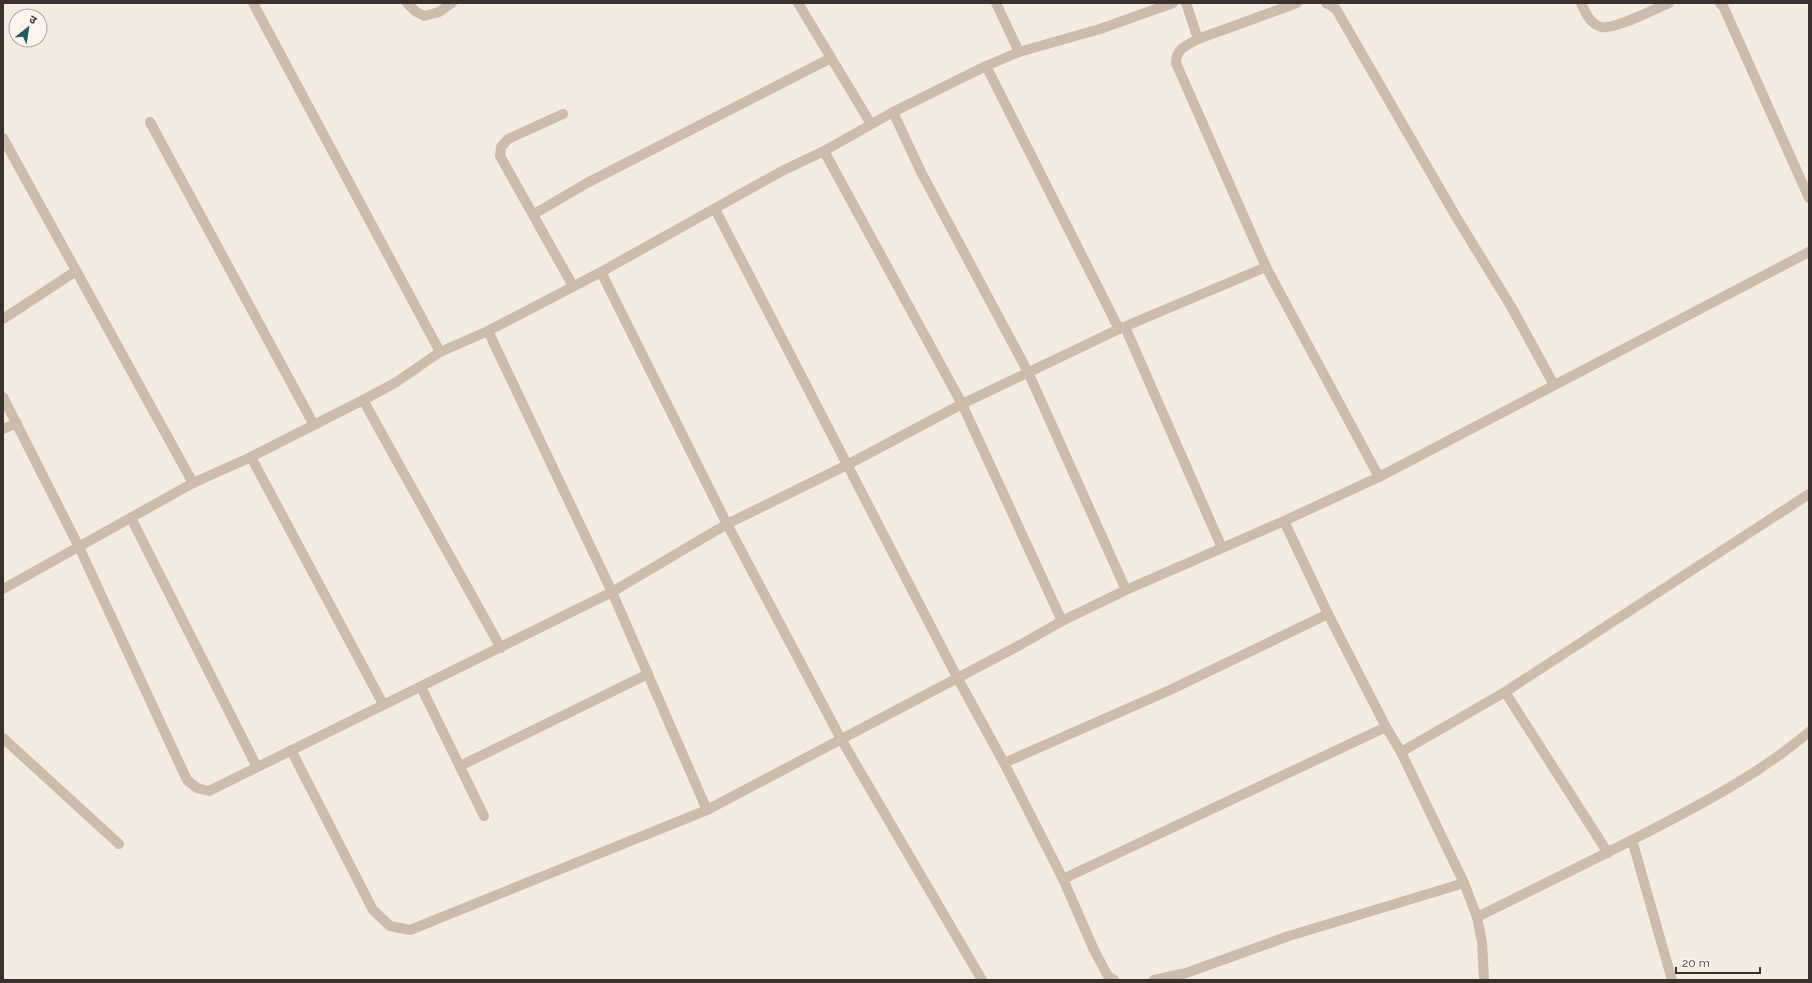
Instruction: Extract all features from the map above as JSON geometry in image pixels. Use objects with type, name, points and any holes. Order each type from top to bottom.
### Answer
[{"type":"street","points":[[253,3],[440,352]]},
{"type":"street","points":[[407,3],[415,11],[424,16],[439,12],[452,3]]},
{"type":"street","points":[[798,3],[871,124]]},
{"type":"street","points":[[996,3],[1019,52]]},
{"type":"street","points":[[3,589],[193,483],[252,457],[363,400],[395,383],[440,352],[488,331],[601,272],[782,171],[824,151],[893,112],[986,66],[1019,52],[1100,29],[1173,3]]},
{"type":"street","points":[[1186,3],[1198,39]]},
{"type":"street","points":[[1297,3],[1198,39],[1179,49],[1176,56],[1176,63],[1266,267],[1379,477]]},
{"type":"street","points":[[1326,3],[1336,9],[1455,215],[1512,308],[1554,385]]},
{"type":"street","points":[[1581,3],[1585,13],[1592,22],[1600,27],[1612,27],[1669,3]]},
{"type":"street","points":[[1720,3],[1724,8],[1809,198]]},
{"type":"street","points":[[534,214],[587,183],[832,58]]},
{"type":"street","points":[[986,66],[1122,328],[1222,548]]},
{"type":"street","points":[[893,112],[921,172],[1028,372],[1126,590]]},
{"type":"street","points":[[563,114],[508,139],[501,147],[500,156],[574,286]]},
{"type":"street","points":[[150,122],[314,425]]},
{"type":"street","points":[[3,138],[193,483]]},
{"type":"street","points":[[824,151],[962,404],[1062,621]]},
{"type":"street","points":[[715,209],[957,677],[1004,763],[1063,879],[1094,950],[1108,976],[1114,980]]},
{"type":"street","points":[[291,750],[374,910],[390,926],[410,930],[707,810],[1020,645],[1062,621],[1126,590],[1284,521],[1379,477],[1809,252]]},
{"type":"street","points":[[3,397],[79,547],[188,780],[197,788],[209,791],[612,592],[727,524],[847,465],[962,404],[1122,328],[1266,267]]},
{"type":"street","points":[[3,319],[76,271]]},
{"type":"street","points":[[601,272],[727,524],[841,739],[982,980]]},
{"type":"street","points":[[488,331],[612,592],[707,810]]},
{"type":"street","points":[[363,400],[501,648]]},
{"type":"street","points":[[3,429],[17,423]]},
{"type":"street","points":[[252,457],[383,704]]},
{"type":"street","points":[[1401,752],[1505,692],[1809,494]]},
{"type":"street","points":[[131,518],[257,767]]},
{"type":"street","points":[[1284,521],[1328,614],[1386,727],[1401,752],[1464,883],[1477,918],[1482,942],[1484,980]]},
{"type":"street","points":[[1004,763],[1170,690],[1328,614]]},
{"type":"street","points":[[460,766],[648,674]]},
{"type":"street","points":[[421,687],[484,816]]},
{"type":"street","points":[[1505,692],[1608,853]]},
{"type":"street","points":[[1063,879],[1386,727]]},
{"type":"street","points":[[1477,918],[1608,853],[1720,794],[1785,752],[1809,732]]},
{"type":"street","points":[[3,738],[119,844]]},
{"type":"street","points":[[1632,840],[1672,980]]},
{"type":"street","points":[[1154,980],[1186,973],[1289,936],[1464,883]]}]
